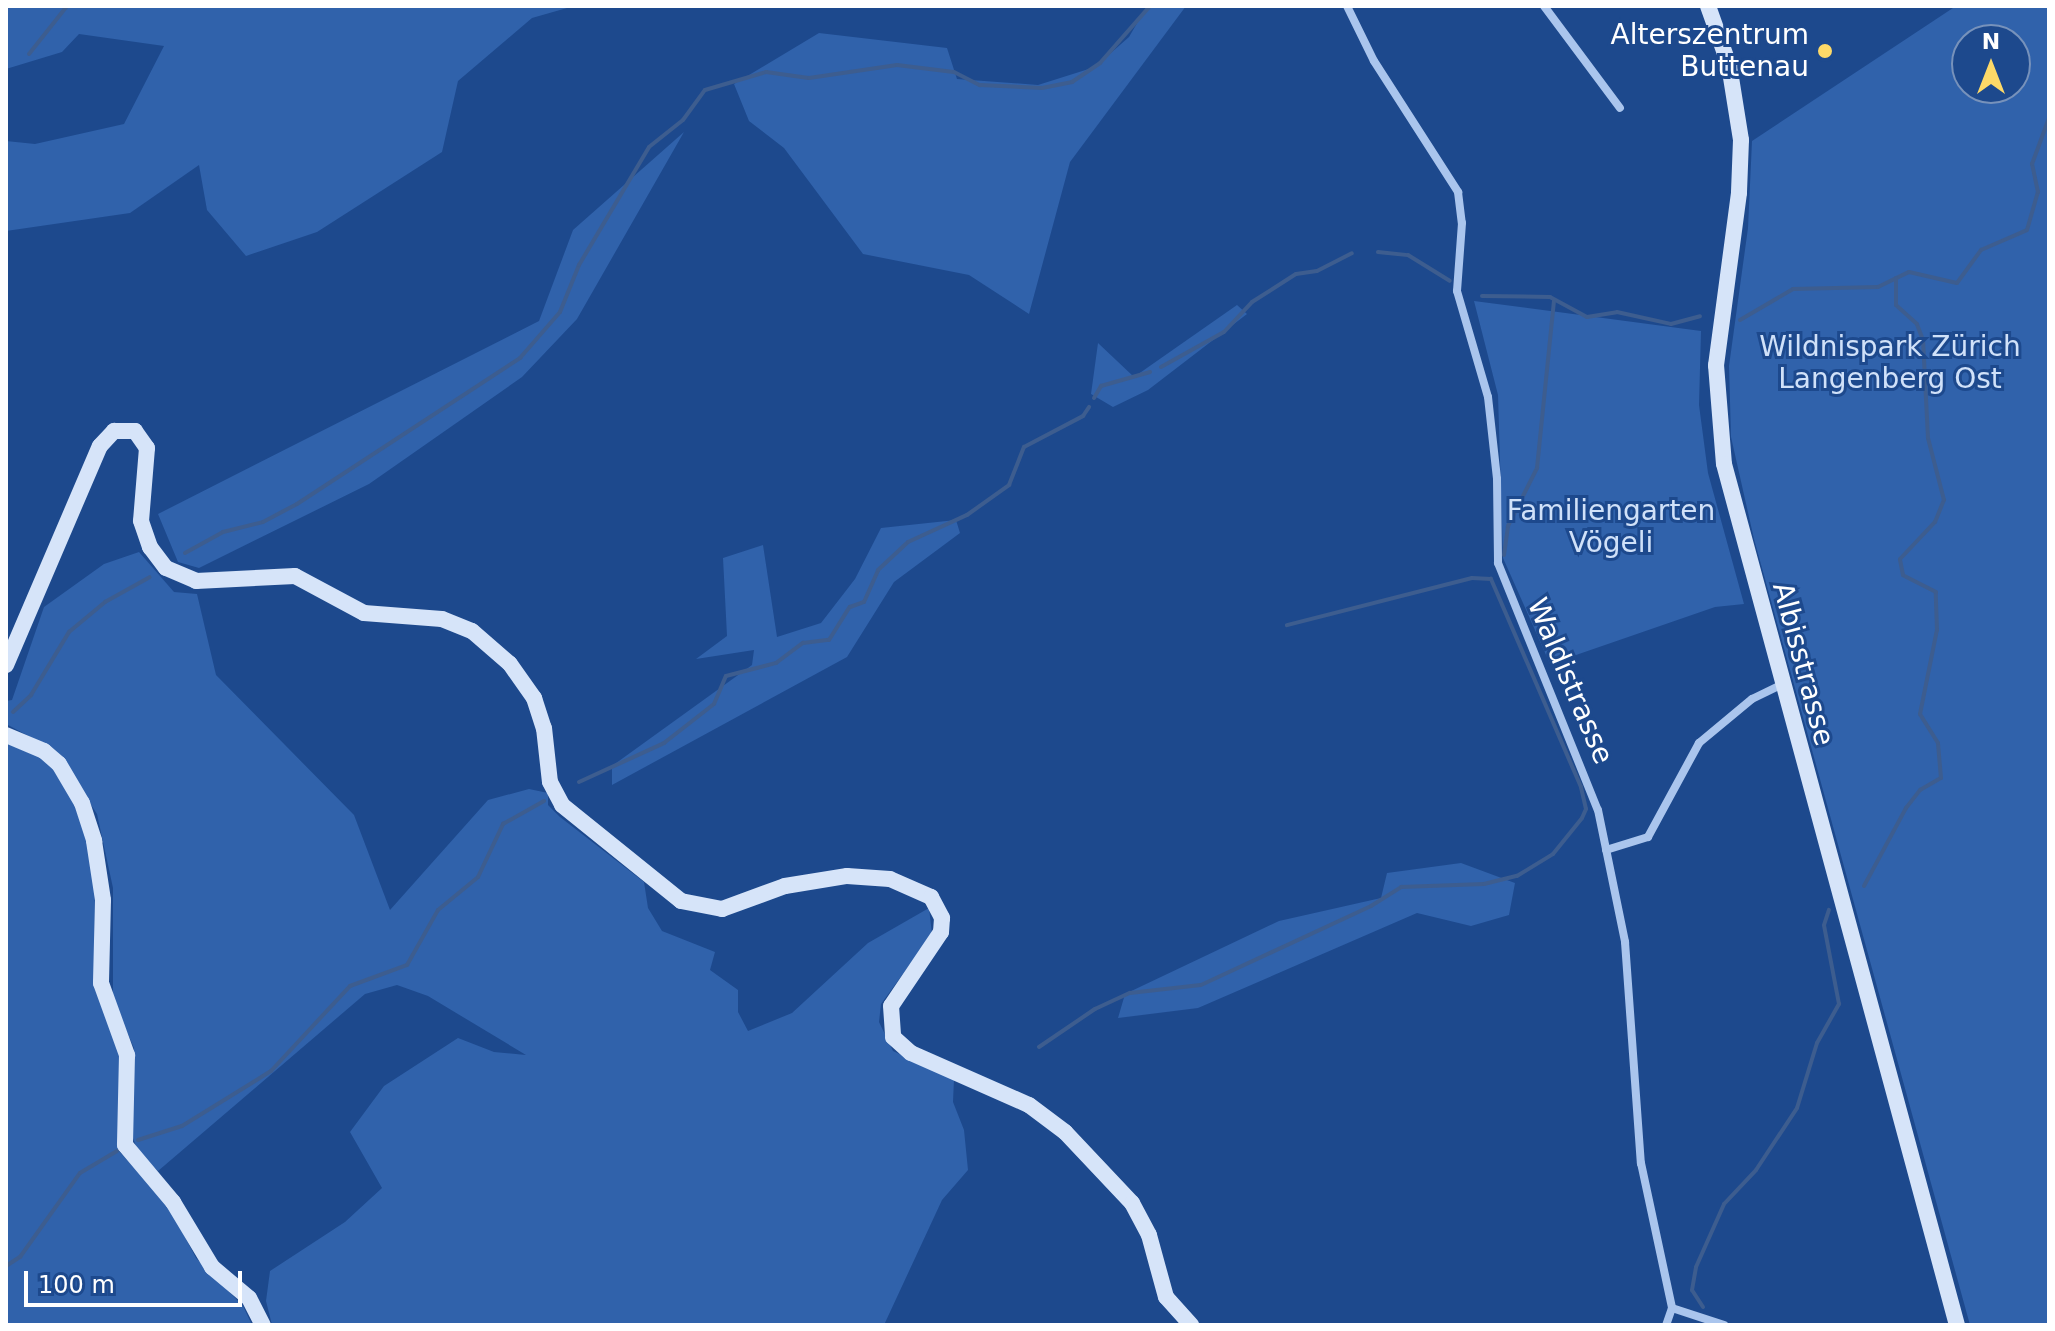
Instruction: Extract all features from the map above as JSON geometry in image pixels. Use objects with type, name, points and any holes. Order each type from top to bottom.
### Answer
[{"type":"street","name":"Waldistrasse","points":[[1347,6],[1374,61],[1458,192],[1462,223],[1457,291],[1488,397],[1497,479],[1498,563],[1576,746],[1606,850],[1629,972],[1641,1163],[1672,1308]]},
{"type":"street","points":[[1544,6],[1620,108]]},
{"type":"street","name":"Albisstrasse","points":[[1708,6],[1729,65],[1741,140],[1739,193],[1716,365],[1719,439],[1781,685],[1957,1325]]},
{"type":"street","points":[[6,665],[100,446],[114,431],[135,431],[147,448],[141,521],[150,547],[166,568],[196,581],[295,576],[364,613],[466,626],[510,664],[534,698],[544,728],[550,782],[562,805],[681,901],[722,909],[785,886],[847,876],[890,879],[931,897],[942,918],[941,932],[891,1006],[893,1037],[911,1053],[1029,1105],[1065,1132],[1140,1215],[1166,1297],[1191,1325]]},
{"type":"street","points":[[1606,850],[1648,837],[1699,743],[1752,699],[1781,685]]},
{"type":"street","points":[[6,735],[44,751],[59,764],[82,803],[94,841],[103,900],[101,983],[127,1049],[125,1145],[173,1202],[212,1267],[256,1307],[263,1325]]},
{"type":"street","points":[[1666,1325],[1672,1308],[1724,1325]]},
{"type":"green space","points":[[6,6],[574,6],[532,18],[458,81],[442,152],[317,232],[246,256],[207,210],[199,165],[130,213],[6,231],[6,141],[35,144],[124,124],[164,46],[79,34],[62,52],[6,69]]},
{"type":"green space","points":[[1147,6],[1186,6],[1070,162],[1029,314],[969,275],[863,254],[784,148],[749,121],[734,84],[819,33],[947,48],[957,79],[1038,85],[1095,67],[1129,37]]},
{"type":"green space","name":"Wildnispark Zürich Langenberg Ost","points":[[1956,6],[2049,6],[2049,1325],[1970,1325],[1754,539],[1731,437],[1729,366],[1748,228],[1752,141]]},
{"type":"green space","points":[[684,132],[577,319],[522,377],[369,484],[199,568],[178,562],[158,514],[539,321],[573,230]]},
{"type":"green space","name":"Familiengarten Vögeli","points":[[1474,301],[1701,331],[1699,405],[1708,473],[1744,604],[1715,607],[1550,664],[1503,558],[1498,395]]},
{"type":"green space","points":[[1237,305],[1247,314],[1148,390],[1113,407],[1091,394],[1098,343],[1134,377]]},
{"type":"green space","points":[[956,520],[960,533],[894,582],[847,657],[612,785],[612,766],[752,665],[754,650],[696,659],[727,636],[723,558],[763,545],[777,637],[821,623],[855,579],[881,528]]},
{"type":"green space","points":[[139,552],[174,592],[197,594],[216,675],[354,815],[390,910],[488,800],[529,789],[548,793],[548,805],[560,817],[644,882],[648,908],[662,931],[715,952],[710,970],[738,990],[738,1012],[748,1031],[792,1013],[868,943],[929,908],[932,934],[881,1004],[879,1022],[893,1051],[954,1079],[953,1102],[964,1130],[968,1170],[942,1200],[884,1325],[272,1325],[266,1301],[270,1271],[345,1222],[382,1188],[350,1132],[384,1086],[458,1038],[494,1052],[526,1055],[428,996],[397,985],[365,994],[158,1171],[139,1154],[131,1133],[134,1048],[113,1000],[113,888],[97,814],[55,750],[6,724],[6,701],[12,700],[44,607],[104,564]]},
{"type":"green space","points":[[6,743],[47,760],[72,799],[87,840],[95,881],[94,985],[120,1047],[118,1150],[168,1205],[196,1258],[243,1306],[252,1325],[6,1325]]},
{"type":"green space","points":[[1461,863],[1515,883],[1509,915],[1471,926],[1417,913],[1198,1008],[1118,1018],[1125,994],[1279,921],[1381,898],[1387,873]]},
{"type":"waterway","points":[[29,54],[67,6]]},
{"type":"waterway","points":[[185,553],[223,532],[263,522],[297,504],[520,358],[560,312],[579,265],[649,147],[683,120],[705,90],[766,72],[809,78],[897,65],[954,72],[980,85],[1042,88],[1072,82],[1100,63],[1150,6]]},
{"type":"waterway","points":[[1740,320],[1793,289],[1878,287],[1909,272],[1957,283],[1981,250],[2027,230],[2038,192],[2032,164],[2049,118]]},
{"type":"waterway","points":[[1378,252],[1408,255],[1450,281]]},
{"type":"waterway","points":[[1161,367],[1224,332],[1252,302],[1296,274],[1317,271],[1352,253]]},
{"type":"waterway","points":[[1864,886],[1906,808],[1920,790],[1941,778],[1938,743],[1920,714],[1937,630],[1936,592],[1903,575],[1900,559],[1935,522],[1944,500],[1928,438],[1923,340],[1917,324],[1896,305],[1896,278]]},
{"type":"waterway","points":[[1482,296],[1550,297],[1587,317],[1617,312],[1671,324],[1700,316]]},
{"type":"waterway","points":[[1504,555],[1508,526],[1537,468],[1554,300]]},
{"type":"waterway","points":[[1094,398],[1101,386],[1150,372]]},
{"type":"waterway","points":[[579,782],[664,743],[714,704],[726,676],[776,663],[803,643],[829,640],[850,607],[864,602],[878,570],[908,542],[967,515],[1009,485],[1024,447],[1083,416],[1089,407]]},
{"type":"waterway","points":[[13,712],[31,695],[69,632],[105,602],[150,577]]},
{"type":"waterway","points":[[1039,1047],[1095,1009],[1130,993],[1201,985],[1371,906],[1401,887],[1484,884],[1517,876],[1553,854],[1582,818],[1586,809],[1581,787],[1491,579],[1472,578],[1287,625]]},
{"type":"waterway","points":[[138,1140],[182,1126],[271,1071],[350,986],[407,965],[438,910],[478,877],[503,824],[544,801]]},
{"type":"waterway","points":[[1703,1307],[1692,1290],[1696,1267],[1724,1204],[1756,1170],[1797,1108],[1817,1043],[1839,1004],[1824,925],[1829,910]]},
{"type":"waterway","points":[[6,1266],[20,1257],[80,1173],[117,1151]]},
{"type":"place","name":"Alterszentrum Buttenau","points":[[1825,51]]}]
